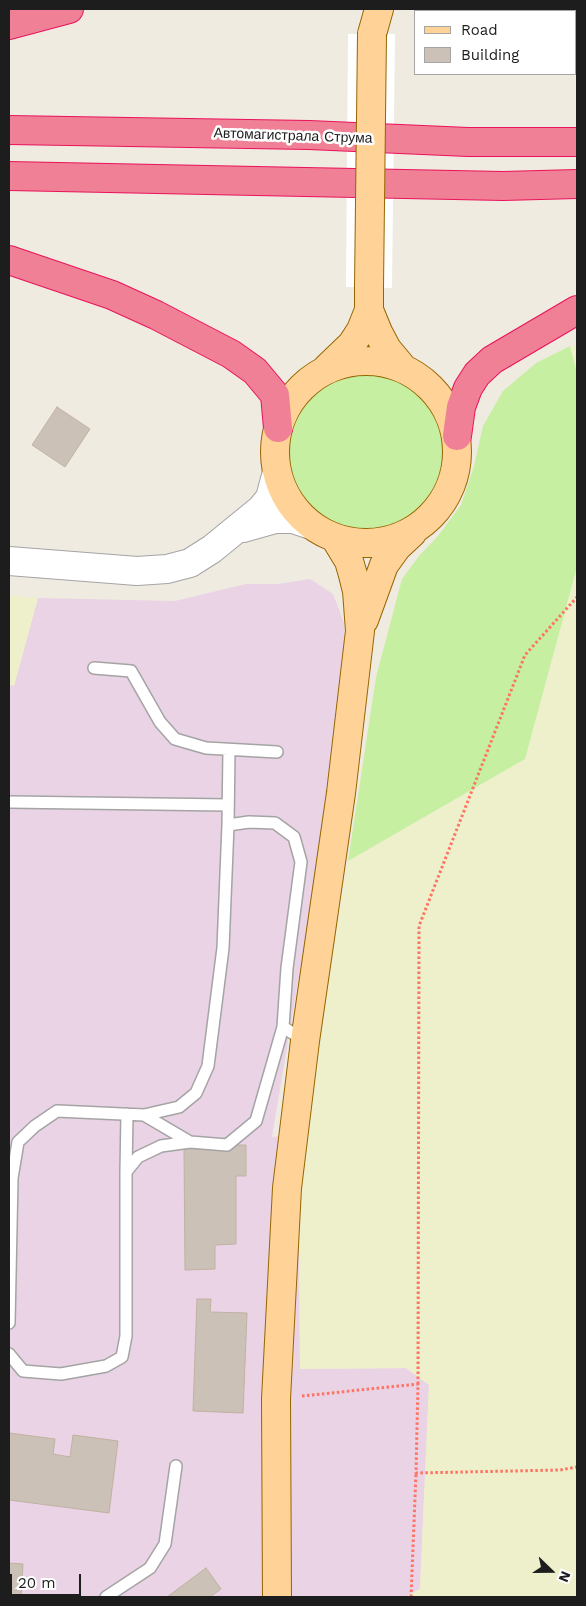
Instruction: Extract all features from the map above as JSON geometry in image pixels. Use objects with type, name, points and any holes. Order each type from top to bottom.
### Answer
[{"type":"highway","points":[[9,25],[69,9]]},
{"type":"highway","name":"Автомагистрала Струма","points":[[9,130],[309,136],[468,142],[577,142]]},
{"type":"highway","points":[[9,176],[494,185],[577,184]]},
{"type":"highway","points":[[9,260],[112,295],[156,315],[231,354],[255,370],[276,395],[278,428]]},
{"type":"highway","points":[[457,436],[463,401],[468,388],[477,374],[492,360],[577,310]]},
{"type":"main road","points":[[373,17],[369,299],[361,330],[352,344],[324,370],[304,385],[288,404],[278,428],[275,450],[277,472],[284,492],[296,510],[311,525],[335,538],[363,544],[391,540],[417,528]]},
{"type":"main road","points":[[369,299],[387,349],[402,367]]},
{"type":"main road","points":[[324,370],[350,362],[376,360],[402,367],[428,383],[446,407],[457,436],[457,462],[450,488],[436,511],[397,547],[384,565],[360,631]]},
{"type":"main road","points":[[276,1585],[276,1399],[294,1034],[340,802],[360,631],[357,591],[353,574],[349,561],[335,538]]},
{"type":"street","points":[[9,561],[136,571],[167,569],[190,562],[212,549],[261,509],[270,498],[277,472]]},
{"type":"street","points":[[235,531],[275,519],[293,519],[311,525]]},
{"type":"lane","points":[[94,668],[131,671],[160,722],[175,739],[206,748],[277,752]]},
{"type":"lane","points":[[9,1323],[12,1178],[18,1142],[35,1126],[57,1111],[144,1115],[179,1107],[196,1093],[208,1066],[223,948],[229,750]]},
{"type":"lane","points":[[9,802],[227,805]]},
{"type":"lane","points":[[126,1172],[138,1157],[161,1146],[190,1142],[227,1145],[256,1121],[294,1034],[287,968],[301,862],[294,837],[275,823],[249,822],[228,825]]},
{"type":"lane","points":[[9,1354],[23,1371],[61,1374],[106,1366],[122,1357],[126,1336],[127,1114]]},
{"type":"lane","points":[[144,1115],[190,1142]]},
{"type":"lane","points":[[106,1597],[150,1568],[165,1544],[176,1466]]},
{"type":"path","points":[[411,1597],[418,1384],[419,926],[525,655],[577,597]]},
{"type":"path","points":[[276,1399],[418,1384]]},
{"type":"path","points":[[416,1473],[560,1470],[577,1467]]},
{"type":"shaded area","points":[[310,579],[333,594],[344,623],[345,656],[311,905],[272,1137],[306,1133],[299,1207],[300,1369],[407,1368],[429,1385],[420,1589],[405,1597],[9,1597],[9,685],[14,685],[38,598],[175,601],[246,584],[278,584]]},
{"type":"green space","points":[[577,344],[577,373],[570,346]]},
{"type":"green space","points":[[570,346],[577,373],[577,567],[525,759],[348,861],[376,677],[402,579],[461,505],[474,466],[483,426],[503,391],[536,363]]},
{"type":"green space","points":[[368,370],[392,374],[407,380],[432,401],[441,414],[447,429],[451,453],[447,477],[441,492],[420,517],[407,526],[392,532],[368,536],[344,532],[329,526],[304,505],[295,492],[289,477],[285,453],[289,429],[295,414],[316,389],[329,380],[344,374]]},
{"type":"green space","points":[[577,567],[577,1597],[405,1597],[420,1589],[429,1385],[406,1368],[300,1369],[299,1207],[318,1036],[348,861],[525,759]]},
{"type":"green space","points":[[9,595],[38,598],[14,686],[9,685]]},
{"type":"pier","points":[[348,34],[395,34],[392,288],[346,287]]},
{"type":"building","points":[[57,407],[90,429],[65,467],[32,445]]},
{"type":"building","points":[[184,1145],[246,1145],[246,1176],[236,1176],[236,1244],[215,1245],[215,1269],[185,1270]]},
{"type":"building","points":[[197,1299],[211,1299],[210,1312],[247,1313],[243,1413],[193,1411]]},
{"type":"building","points":[[9,1433],[55,1439],[53,1454],[70,1457],[73,1435],[118,1441],[109,1513],[9,1500]]},
{"type":"building","points":[[9,1563],[23,1564],[21,1597],[9,1597]]},
{"type":"building","points":[[206,1568],[221,1589],[210,1597],[167,1597]]}]
